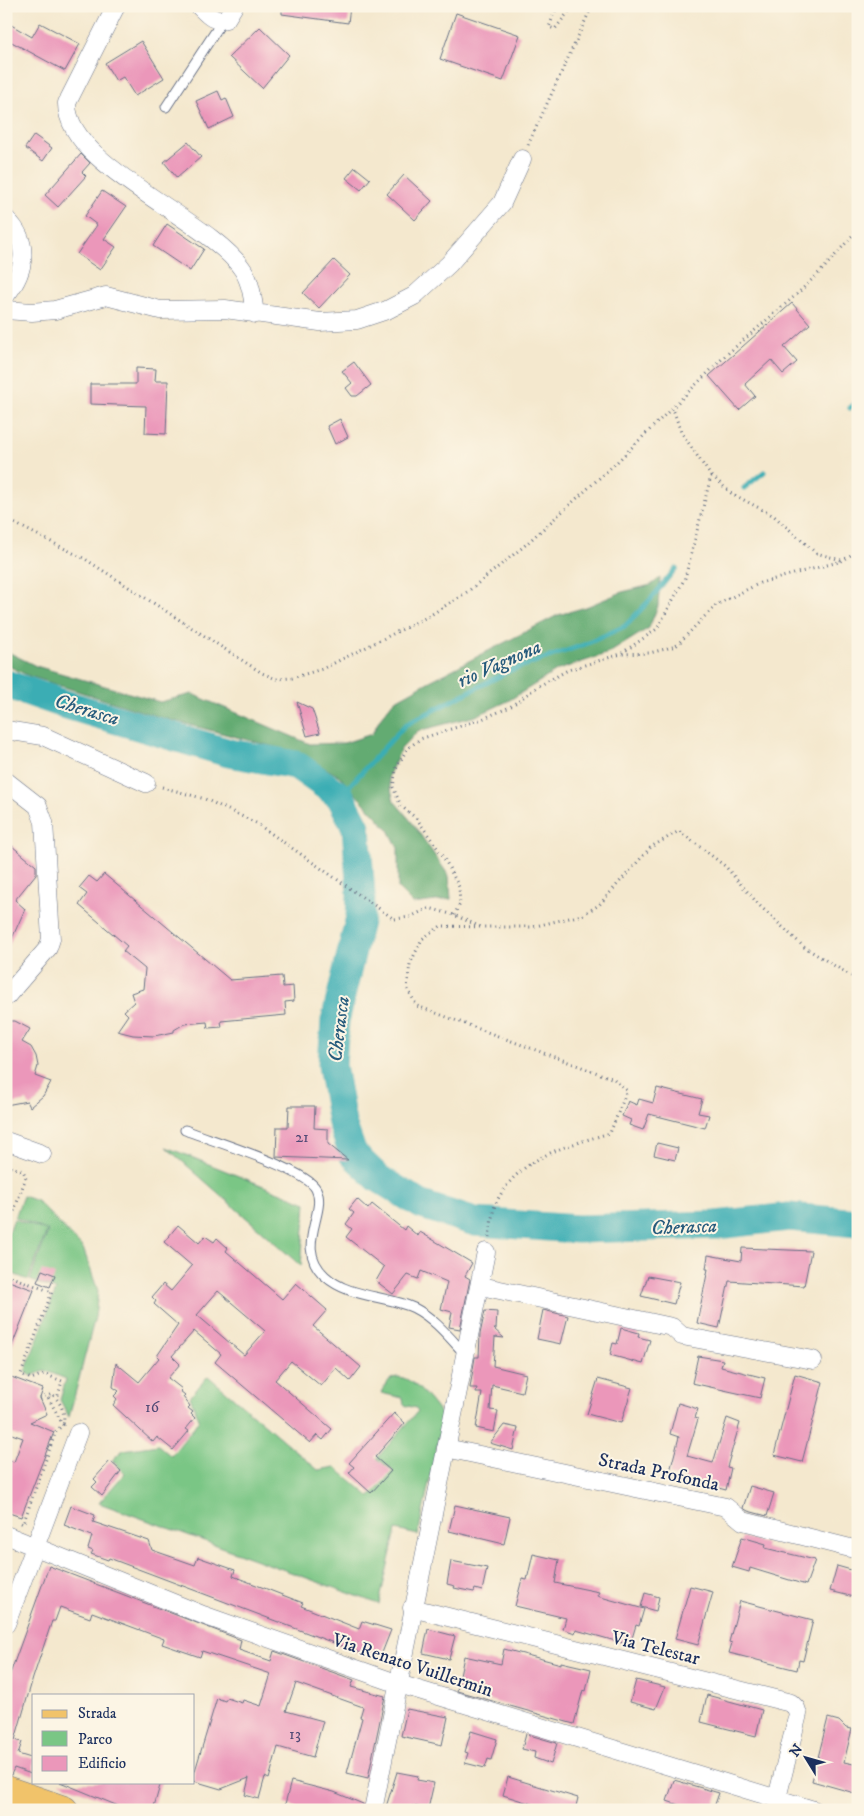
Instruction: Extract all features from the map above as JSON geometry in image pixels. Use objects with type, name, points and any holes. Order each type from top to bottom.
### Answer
[{"type":"main road","points":[[6,1790],[64,1810]]},
{"type":"street","points":[[116,6],[67,103],[67,114],[72,128],[118,174],[224,249],[244,270],[255,314]]},
{"type":"street","points":[[199,6],[215,20],[223,20],[229,16],[234,6]]},
{"type":"street","points":[[6,310],[32,312],[55,310],[106,296],[160,310],[225,309],[320,322],[357,320],[387,310],[414,296],[449,264],[502,203],[522,159]]},
{"type":"street","points":[[6,219],[21,238],[24,254],[13,287],[6,295]]},
{"type":"street","points":[[6,730],[43,736],[146,783]]},
{"type":"street","points":[[6,781],[38,806],[44,822],[51,939],[48,948],[6,996]]},
{"type":"street","points":[[6,1141],[42,1154]]},
{"type":"street","points":[[373,1810],[399,1684],[412,1608],[486,1252]]},
{"type":"street","points":[[480,1286],[672,1327],[682,1336],[812,1360]]},
{"type":"street","points":[[6,1624],[36,1547],[72,1435]]},
{"type":"street","name":"Strada Profonda","points":[[446,1448],[726,1507],[743,1521],[858,1550]]},
{"type":"street","name":"Via Renato Vuillermin","points":[[10,1528],[36,1547],[203,1616],[399,1684],[814,1810]]},
{"type":"street","name":"Via Telestar","points":[[412,1608],[791,1703],[796,1708],[798,1714],[776,1798]]},
{"type":"lane","points":[[166,107],[223,20]]},
{"type":"lane","points":[[185,1130],[288,1169],[312,1184],[318,1197],[311,1246],[313,1258],[319,1270],[327,1278],[348,1289],[414,1308],[434,1323],[465,1354]]},
{"type":"path","points":[[557,6],[549,27],[555,29],[573,6]]},
{"type":"path","points":[[522,159],[592,6]]},
{"type":"path","points":[[6,519],[85,559],[262,673],[276,679],[292,678],[331,664],[429,616],[466,592],[523,548],[673,409],[726,355],[825,267],[858,229]]},
{"type":"path","points":[[673,409],[681,432],[711,476],[731,493],[774,516],[816,553],[842,561]]},
{"type":"path","points":[[621,654],[657,629],[685,578],[711,476]]},
{"type":"path","points":[[454,915],[460,904],[459,887],[443,856],[417,819],[401,806],[393,788],[396,769],[407,749],[420,739],[482,719],[510,707],[537,687],[568,670],[621,654],[650,653],[676,646],[716,604],[760,582],[842,561],[858,550]]},
{"type":"path","points":[[146,783],[205,799],[256,823],[394,920],[410,917],[429,908],[454,915],[481,927]]},
{"type":"path","points":[[486,1252],[495,1205],[507,1184],[533,1161],[553,1150],[610,1133],[627,1091],[614,1079],[417,1006],[407,988],[410,964],[422,939],[442,926],[532,927],[582,915],[599,905],[651,847],[679,831],[725,866],[760,906],[804,947],[858,980]]},
{"type":"path","points":[[6,1165],[23,1171],[26,1177],[6,1234]]},
{"type":"path","points":[[6,1275],[52,1292],[21,1374],[31,1378],[44,1374],[62,1381],[57,1399]]},
{"type":"path","points":[[40,1399],[52,1394],[57,1399],[72,1435]]},
{"type":"path","points":[[48,1397],[72,1435]]},
{"type":"path","points":[[10,1528],[23,1524],[56,1431],[72,1435]]},
{"type":"green space","points":[[660,578],[658,606],[649,628],[609,653],[558,670],[508,701],[476,716],[418,731],[401,749],[388,777],[394,801],[411,821],[449,876],[451,899],[413,904],[398,889],[398,848],[389,830],[339,776],[298,753],[163,718],[29,676],[6,665],[6,651],[36,666],[160,702],[192,694],[310,744],[344,743],[372,734],[381,717],[394,701],[428,682],[558,615],[586,607],[622,592],[651,585]]},
{"type":"green space","points":[[166,1147],[306,1203],[301,1266]]},
{"type":"green space","points":[[23,1196],[37,1201],[83,1248],[98,1291],[95,1317],[69,1417],[60,1400],[66,1379],[44,1370],[32,1376],[25,1372],[56,1290],[30,1280],[48,1231],[15,1217]]},
{"type":"green space","points":[[14,1219],[47,1231],[28,1280],[6,1271],[6,1239]]},
{"type":"green space","points":[[208,1376],[318,1470],[335,1467],[370,1497],[393,1471],[377,1458],[418,1411],[416,1408],[404,1405],[403,1398],[381,1393],[388,1382],[395,1377],[404,1378],[413,1383],[443,1417],[418,1535],[396,1530],[379,1604],[99,1503],[125,1473],[112,1460],[123,1450],[158,1445],[171,1456],[199,1419],[190,1397]]},
{"type":"building","points":[[282,6],[350,6],[348,23],[282,14]]},
{"type":"building","points":[[456,13],[520,35],[503,81],[440,59]]},
{"type":"building","points":[[6,22],[32,37],[40,23],[80,44],[65,71],[6,39]]},
{"type":"building","points":[[260,27],[289,55],[262,88],[229,57]]},
{"type":"building","points":[[141,41],[164,78],[135,96],[123,77],[116,81],[105,63]]},
{"type":"building","points":[[218,91],[222,100],[226,98],[234,117],[209,129],[196,101]]},
{"type":"building","points":[[34,135],[52,148],[43,161],[25,148]]},
{"type":"building","points":[[188,142],[201,157],[177,178],[164,162]]},
{"type":"building","points":[[81,154],[90,163],[82,172],[86,176],[58,207],[45,195]]},
{"type":"building","points":[[355,167],[370,179],[361,190],[346,178]]},
{"type":"building","points":[[404,175],[432,201],[415,220],[387,194]]},
{"type":"building","points":[[102,191],[126,207],[104,239],[116,247],[100,270],[77,254],[97,225],[85,216]]},
{"type":"building","points":[[167,224],[204,249],[190,271],[153,246]]},
{"type":"building","points":[[334,260],[350,275],[319,308],[303,293]]},
{"type":"building","points":[[792,303],[810,324],[784,347],[797,362],[783,374],[771,360],[745,384],[755,396],[739,410],[709,376]]},
{"type":"building","points":[[354,362],[371,385],[357,396],[352,396],[346,388],[352,383],[342,371]]},
{"type":"building","points":[[136,368],[156,369],[155,381],[168,381],[166,434],[145,433],[146,406],[90,404],[90,384],[136,384]]},
{"type":"building","points":[[340,419],[348,437],[335,444],[327,426]]},
{"type":"building","points":[[297,702],[312,709],[320,733],[307,736]]},
{"type":"building","points":[[6,841],[36,866],[36,874],[15,900],[25,909],[6,952]]},
{"type":"building","points":[[104,874],[230,980],[282,976],[283,987],[293,986],[294,1001],[285,1002],[286,1015],[221,1021],[222,1027],[208,1028],[207,1022],[184,1024],[174,1030],[174,1032],[154,1036],[133,1035],[117,1031],[128,1015],[124,1011],[134,1002],[131,993],[143,989],[145,969],[123,951],[127,946],[79,905],[87,894],[79,888],[89,876],[97,882]]},
{"type":"building","points":[[6,1021],[15,1021],[30,1029],[22,1042],[31,1047],[36,1056],[38,1066],[35,1076],[51,1082],[43,1096],[30,1107],[27,1101],[6,1105]]},
{"type":"building","points":[[657,1088],[702,1099],[698,1113],[709,1115],[705,1128],[649,1114],[643,1130],[629,1125],[631,1120],[622,1116],[628,1101],[637,1105],[639,1099],[653,1103]]},
{"type":"building","points":[[289,1106],[315,1106],[314,1128],[328,1129],[328,1144],[348,1160],[276,1157],[277,1127],[288,1127]]},
{"type":"building","points":[[657,1143],[678,1148],[675,1160],[654,1155]]},
{"type":"building","points":[[357,1199],[368,1209],[372,1204],[404,1230],[406,1226],[418,1236],[420,1232],[472,1263],[465,1276],[470,1279],[460,1329],[449,1327],[452,1312],[441,1309],[447,1282],[421,1271],[418,1279],[408,1275],[393,1294],[376,1281],[384,1267],[346,1237],[352,1229],[346,1224],[354,1213],[349,1209]]},
{"type":"building","points":[[178,1225],[199,1243],[205,1236],[214,1242],[217,1238],[228,1248],[226,1251],[282,1299],[296,1283],[327,1310],[313,1326],[361,1367],[350,1381],[336,1368],[321,1386],[291,1361],[275,1380],[332,1429],[323,1440],[317,1435],[310,1443],[215,1362],[221,1354],[194,1331],[172,1356],[180,1364],[168,1378],[182,1389],[180,1391],[185,1395],[183,1397],[190,1406],[188,1408],[193,1412],[191,1414],[195,1418],[186,1429],[189,1431],[173,1450],[157,1437],[153,1442],[113,1405],[117,1399],[114,1396],[119,1391],[113,1387],[116,1363],[139,1382],[159,1358],[157,1356],[178,1325],[154,1304],[156,1301],[152,1297],[163,1284],[171,1291],[192,1266],[164,1242]],"holes":[[[218,1291],[265,1331],[244,1355],[197,1315]]]},
{"type":"building","points":[[742,1248],[811,1251],[804,1286],[729,1281],[719,1328],[697,1323],[708,1269],[706,1269],[708,1255],[741,1261]]},
{"type":"building","points":[[42,1270],[55,1275],[50,1287],[37,1282]]},
{"type":"building","points":[[648,1276],[680,1282],[674,1304],[641,1296]]},
{"type":"building","points":[[6,1280],[34,1290],[7,1358],[6,1358]]},
{"type":"building","points":[[543,1310],[568,1316],[561,1344],[537,1339]]},
{"type":"building","points":[[485,1311],[497,1312],[496,1329],[494,1329],[504,1338],[495,1337],[493,1366],[526,1374],[522,1392],[492,1385],[490,1410],[498,1411],[494,1432],[476,1428],[482,1393],[476,1393],[477,1388],[470,1388],[475,1357],[479,1357],[480,1334]]},
{"type":"building","points":[[621,1328],[639,1333],[638,1337],[650,1340],[643,1364],[610,1355],[613,1343],[617,1344]]},
{"type":"building","points":[[698,1356],[723,1360],[721,1367],[765,1378],[760,1398],[692,1383]]},
{"type":"building","points":[[795,1374],[823,1382],[802,1462],[774,1455]]},
{"type":"building","points":[[6,1375],[43,1389],[40,1398],[47,1414],[30,1422],[54,1432],[21,1517],[6,1512],[6,1460],[14,1462],[23,1438],[6,1432]]},
{"type":"building","points":[[598,1379],[632,1388],[621,1423],[587,1414]]},
{"type":"building","points":[[678,1403],[698,1409],[695,1418],[698,1419],[687,1456],[713,1463],[727,1418],[740,1423],[727,1467],[731,1468],[726,1490],[669,1475],[679,1437],[670,1434]]},
{"type":"building","points":[[394,1413],[405,1423],[375,1457],[391,1471],[371,1493],[349,1473],[354,1467],[349,1463]]},
{"type":"building","points":[[504,1425],[518,1428],[513,1450],[490,1443]]},
{"type":"building","points":[[110,1461],[121,1471],[102,1496],[92,1487],[97,1482],[94,1479]]},
{"type":"building","points":[[750,1486],[774,1493],[767,1516],[743,1508]]},
{"type":"building","points":[[455,1505],[510,1517],[504,1544],[449,1531]]},
{"type":"building","points":[[71,1506],[95,1515],[93,1522],[149,1541],[152,1550],[195,1565],[198,1557],[235,1570],[233,1576],[303,1603],[301,1606],[359,1629],[362,1621],[391,1630],[380,1658],[365,1652],[363,1654],[109,1558],[108,1560],[91,1554],[93,1551],[88,1549],[92,1536],[64,1525]]},
{"type":"building","points":[[742,1537],[766,1544],[765,1548],[815,1560],[806,1585],[750,1568],[749,1572],[732,1567]]},
{"type":"building","points":[[533,1554],[559,1560],[555,1583],[599,1592],[597,1596],[644,1609],[639,1626],[636,1625],[630,1645],[576,1630],[575,1633],[563,1629],[566,1618],[515,1606],[522,1579],[527,1580]]},
{"type":"building","points":[[451,1561],[487,1568],[482,1591],[475,1589],[474,1592],[454,1588],[455,1586],[447,1584]]},
{"type":"building","points":[[49,1566],[241,1640],[239,1650],[271,1661],[274,1651],[354,1680],[351,1687],[385,1696],[368,1778],[347,1773],[362,1718],[360,1717],[363,1707],[296,1683],[286,1711],[323,1721],[313,1757],[278,1747],[269,1779],[265,1777],[259,1799],[245,1795],[249,1778],[221,1789],[195,1781],[195,1771],[217,1698],[225,1701],[227,1698],[242,1703],[243,1700],[261,1706],[271,1674],[202,1651],[200,1657],[162,1644],[164,1639],[92,1612],[90,1618],[60,1607],[55,1621],[52,1621],[15,1740],[22,1742],[18,1754],[32,1758],[32,1774],[14,1768],[11,1775],[6,1775],[6,1685]]},
{"type":"building","points":[[837,1566],[858,1572],[858,1598],[830,1591]]},
{"type":"building","points":[[690,1586],[713,1592],[698,1645],[675,1639]]},
{"type":"building","points":[[645,1593],[659,1597],[656,1611],[641,1607]]},
{"type":"building","points":[[740,1601],[813,1620],[803,1661],[799,1660],[797,1670],[729,1653],[732,1643],[729,1642]]},
{"type":"building","points":[[428,1629],[455,1636],[449,1659],[423,1653]]},
{"type":"building","points":[[504,1649],[561,1664],[561,1662],[591,1669],[586,1691],[583,1690],[574,1724],[457,1691],[464,1656],[501,1664]]},
{"type":"building","points":[[636,1680],[665,1687],[656,1709],[630,1702]]},
{"type":"building","points":[[707,1695],[762,1710],[756,1736],[701,1722]]},
{"type":"building","points":[[407,1709],[448,1717],[442,1745],[401,1736]]},
{"type":"building","points":[[828,1718],[839,1721],[846,1728],[852,1729],[844,1762],[858,1765],[858,1794],[812,1781]]},
{"type":"building","points":[[471,1731],[497,1739],[491,1760],[488,1759],[485,1768],[465,1763],[468,1753],[465,1752]]},
{"type":"building","points":[[526,1734],[557,1743],[551,1764],[534,1758],[535,1752],[522,1749]]},
{"type":"building","points":[[397,1772],[418,1776],[417,1780],[434,1783],[428,1809],[412,1806],[412,1810],[385,1810]]},
{"type":"building","points":[[508,1777],[578,1798],[575,1810],[551,1810],[503,1795]]},
{"type":"building","points":[[674,1780],[719,1793],[713,1810],[693,1810],[667,1801]]},
{"type":"building","points":[[291,1781],[334,1792],[363,1804],[363,1810],[305,1810],[285,1804]]},
{"type":"building","points":[[65,1784],[160,1784],[153,1810],[128,1810]]},
{"type":"waterway","name":"rio Vagnona","points":[[850,408],[858,401]]},
{"type":"waterway","points":[[744,488],[764,472]]},
{"type":"waterway","name":"rio Vagnona","points":[[340,796],[405,725],[509,671],[586,644],[625,626],[651,599],[676,568]]},
{"type":"waterway","name":"Cherasca","points":[[6,684],[67,705],[229,753],[296,765],[340,796],[356,827],[361,895],[360,917],[335,1021],[332,1065],[342,1123],[353,1154],[378,1178],[422,1205],[475,1222],[578,1229],[716,1225],[789,1217],[858,1223]]}]
